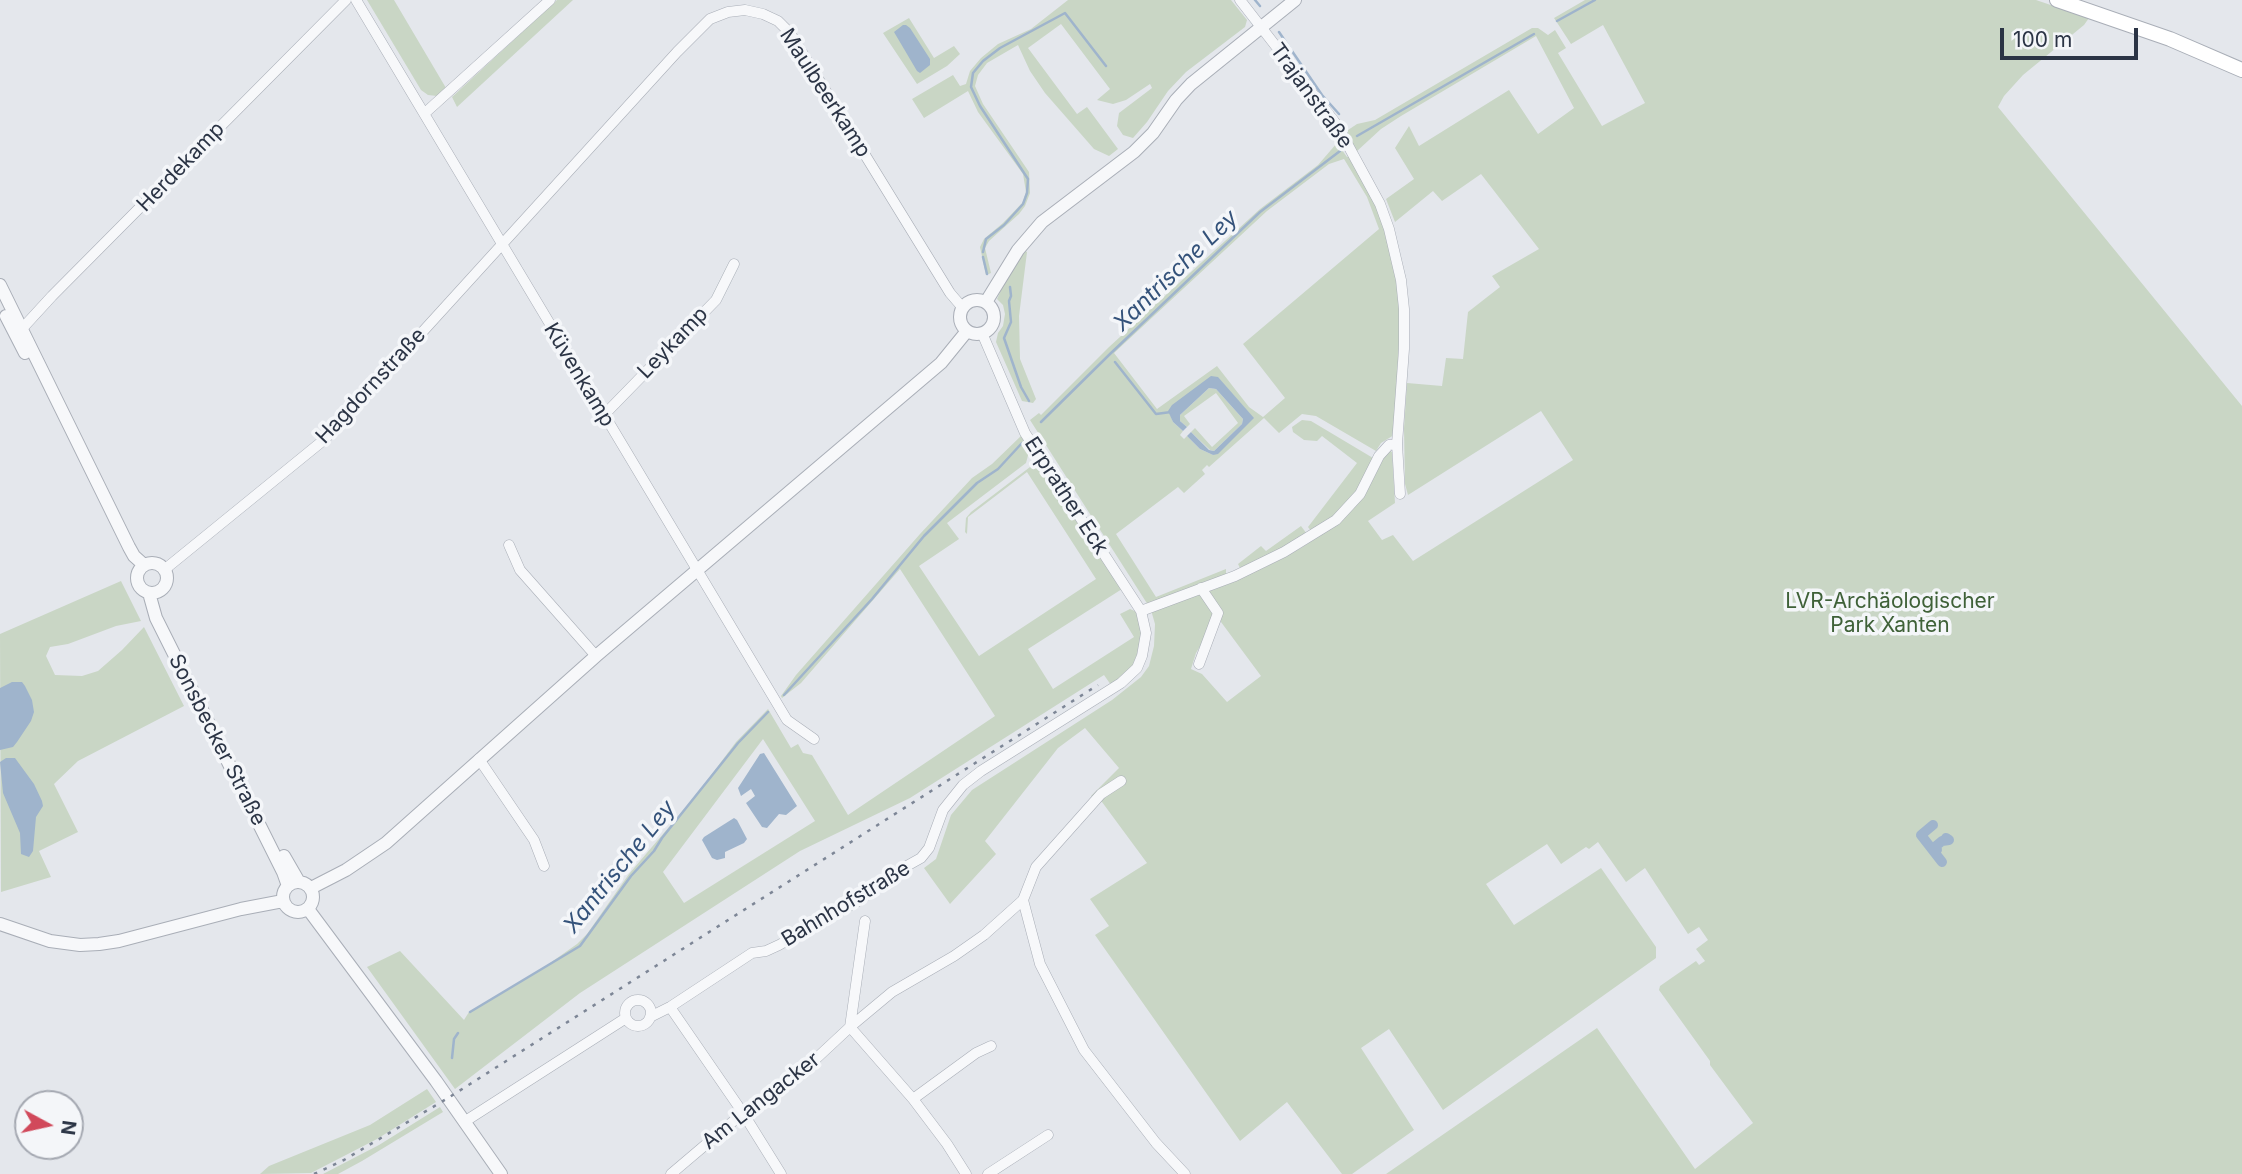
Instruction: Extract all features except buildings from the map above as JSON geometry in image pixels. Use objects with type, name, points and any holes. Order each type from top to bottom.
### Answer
[{"type":"main road","points":[[2063,1],[2192,47],[2242,70]]},
{"type":"street","name":"Herdekamp","points":[[19,332],[346,0]]},
{"type":"street","name":"Küvenkamp","points":[[356,0],[787,720],[814,739]]},
{"type":"street","points":[[425,113],[550,0]]},
{"type":"street","name":"Trajanstraße","points":[[1240,0],[1337,125],[1380,204],[1389,229],[1401,280],[1404,309],[1397,444],[1400,494]]},
{"type":"street","points":[[986,302],[1029,235],[1042,222],[1134,152],[1153,133],[1191,84],[1295,0]]},
{"type":"street","name":"Maulbeerkamp","points":[[502,244],[710,19],[728,12],[745,10],[778,21],[790,33],[950,293],[962,307],[960,320],[967,331]]},
{"type":"street","name":"Hagdornstraße","points":[[164,570],[325,439],[502,244]]},
{"type":"street","name":"Leykamp","points":[[603,416],[716,300],[734,264]]},
{"type":"street","name":"Sonsbecker Straße","points":[[0,285],[19,332],[116,537],[128,560],[141,567],[136,577],[138,584],[143,590],[153,592],[156,618],[283,872],[299,886]]},
{"type":"street","points":[[299,886],[313,901],[309,909],[295,912],[286,907],[283,901],[285,891],[299,886],[346,870],[376,851],[596,656],[941,363],[967,331],[982,333],[988,330],[994,318],[991,306],[986,302],[972,300],[962,307]]},
{"type":"street","name":"Sonsbecker Straße","points":[[0,303],[19,332]]},
{"type":"street","name":"Erprather Eck","points":[[982,333],[1026,433],[1141,611],[1146,633],[1142,656]]},
{"type":"street","points":[[1141,611],[1235,576],[1284,552],[1336,520],[1360,494],[1379,456],[1389,444],[1397,444]]},
{"type":"street","points":[[509,545],[520,570],[596,656]]},
{"type":"street","points":[[141,567],[155,563],[164,570],[166,582],[153,592]]},
{"type":"street","points":[[1199,664],[1218,613],[1201,588]]},
{"type":"street","name":"Bahnhofstraße","points":[[626,1018],[638,1026],[647,1022],[650,1017],[670,1007],[752,953],[766,951],[803,933],[860,900],[887,877],[921,858],[929,848],[943,810],[963,785],[1121,683],[1137,668],[1142,656]]},
{"type":"street","points":[[479,759],[534,840],[544,866]]},
{"type":"street","points":[[1121,781],[1101,794],[1036,867],[1023,900],[1040,964],[1084,1049],[1156,1143],[1185,1174]]},
{"type":"street","name":"Am Langacker","points":[[671,1174],[743,1113],[806,1068],[892,992],[984,935],[1023,900]]},
{"type":"street","points":[[0,924],[50,941],[73,945],[99,944],[283,901]]},
{"type":"street","points":[[309,909],[501,1174]]},
{"type":"street","points":[[865,921],[850,1027],[913,1098],[966,1174]]},
{"type":"street","points":[[464,1122],[626,1018],[626,1009],[636,1000],[648,1005],[650,1017]]},
{"type":"street","points":[[670,1007],[743,1113],[781,1174]]},
{"type":"street","points":[[913,1098],[976,1053],[991,1046]]},
{"type":"street","points":[[988,1174],[1048,1135]]},
{"type":"green space","points":[[367,0],[394,0],[446,88],[437,96],[428,95],[421,90]]},
{"type":"green space","points":[[557,0],[573,0],[457,107],[452,97]]},
{"type":"green space","points":[[1068,0],[1231,0],[1247,20],[1245,27],[1186,72],[1168,91],[1133,138],[1123,135],[1117,126],[1119,113],[1152,88],[1150,84],[1126,100],[1113,104],[1097,100],[1110,89],[1061,24],[1028,48],[1077,114],[1087,107],[1118,149],[1109,156],[1094,149],[1045,93],[1030,71],[1018,45],[987,63],[978,75],[975,86],[983,104],[1029,172],[1030,193],[1019,214],[989,241],[985,248],[991,273],[986,275],[980,247],[984,239],[1023,202],[1026,192],[1023,174],[978,112],[968,91],[924,118],[912,99],[953,75],[960,86],[966,84],[970,71],[998,44],[1031,29]]},
{"type":"green space","name":"LVR-Archäologischer Park Xanten","points":[[1585,0],[2036,0],[2089,18],[2023,75],[1998,107],[2242,406],[2242,1174],[1386,1174],[1597,1028],[1695,1169],[1753,1123],[1659,990],[1660,986],[1696,961],[1699,965],[1705,961],[1696,949],[1708,940],[1699,927],[1688,934],[1645,868],[1626,882],[1598,842],[1561,864],[1547,844],[1486,884],[1514,925],[1601,868],[1656,947],[1656,958],[1443,1110],[1389,1029],[1361,1048],[1414,1130],[1352,1174],[1342,1174],[1287,1102],[1240,1141],[1095,935],[1109,926],[1090,899],[1147,863],[1102,802],[1091,796],[1119,768],[1085,728],[1058,748],[985,841],[996,854],[950,904],[924,868],[936,859],[951,815],[972,790],[1112,700],[1141,677],[1149,666],[1154,646],[1155,624],[1151,610],[1201,592],[1215,613],[1191,669],[1202,674],[1227,702],[1261,676],[1221,622],[1219,615],[1223,612],[1209,589],[1267,566],[1331,528],[1388,450],[1392,452],[1395,503],[1368,521],[1382,540],[1393,535],[1413,561],[1573,460],[1541,411],[1408,495],[1405,484],[1404,428],[1407,383],[1442,386],[1446,358],[1463,359],[1468,312],[1500,287],[1492,276],[1539,249],[1481,174],[1442,201],[1433,191],[1395,222],[1386,199],[1414,179],[1395,148],[1409,126],[1419,146],[1509,90],[1538,134],[1574,108],[1536,36],[1401,116],[1381,129],[1356,152],[1348,138],[1348,130],[1357,124],[1375,120],[1532,28],[1538,28],[1548,35],[1555,30],[1566,48],[1558,53],[1602,126],[1645,103],[1603,25],[1571,44],[1554,18]]},
{"type":"green space","points":[[909,18],[934,58],[954,46],[960,54],[947,66],[917,84],[883,33]]},
{"type":"green space","points":[[1337,143],[1347,157],[1349,156],[1374,198],[1388,234],[1401,306],[1394,435],[1381,443],[1376,451],[1316,416],[1302,414],[1279,433],[1264,418],[1209,467],[1207,465],[1202,470],[1205,474],[1184,493],[1178,487],[1116,534],[1156,597],[1226,569],[1226,575],[1148,605],[1030,420],[1039,413],[1041,415],[1109,347],[1260,209],[1318,165]],"holes":[[[1344,159],[1367,197],[1379,229],[1243,344],[1285,398],[1263,417],[1249,407],[1217,366],[1157,409],[1114,353],[1267,211],[1329,164]],[[1218,378],[1253,418],[1213,455],[1200,449],[1187,436],[1184,439],[1180,435],[1183,431],[1173,422],[1169,411]]]},
{"type":"green space","points":[[1024,250],[1027,252],[1019,316],[1020,359],[1036,399],[1033,403],[1022,401],[996,342],[1005,314],[1003,305],[997,299]]},
{"type":"green space","points":[[1209,388],[1216,389],[1243,419],[1242,424],[1214,451],[1191,432],[1195,428],[1212,447],[1238,423],[1216,393],[1184,416],[1190,424],[1187,427],[1180,421],[1180,415]]},
{"type":"green space","points":[[1302,420],[1311,421],[1373,458],[1360,487],[1338,513],[1311,531],[1308,527],[1357,463],[1322,436],[1317,441],[1304,440],[1293,432],[1292,427]]},
{"type":"green space","points":[[1022,435],[1030,448],[1026,463],[947,523],[959,539],[919,566],[979,656],[1096,579],[1027,472],[968,517],[967,534],[965,532],[966,518],[971,512],[1030,467],[1044,469],[1122,589],[1028,649],[1053,689],[1134,637],[1120,614],[1130,609],[1137,612],[1142,639],[1131,669],[1111,685],[1104,675],[910,798],[800,851],[580,993],[455,1089],[367,967],[400,951],[464,1020],[469,1012],[543,968],[587,934],[629,874],[697,794],[736,742],[768,709],[791,748],[798,744],[803,753],[812,755],[848,815],[995,716],[900,569],[801,683],[782,698],[781,696],[796,675],[920,534],[972,478],[992,464]],"holes":[[[763,739],[815,821],[684,903],[663,872]]]},
{"type":"green space","points":[[1301,526],[1307,534],[1241,570],[1238,564],[1261,546],[1266,551]]},
{"type":"green space","points":[[121,581],[141,621],[50,647],[46,656],[55,675],[82,676],[98,671],[144,627],[184,706],[78,761],[54,784],[78,832],[39,851],[51,877],[1,892],[0,634]]},
{"type":"green space","points":[[427,1089],[436,1102],[377,1139],[311,1173],[260,1174],[269,1166],[370,1125]]},
{"type":"green space","points":[[440,1107],[443,1112],[362,1161],[338,1174],[323,1174],[379,1145]]},
{"type":"water","points":[[903,25],[910,28],[930,59],[930,65],[920,73],[894,32]]},
{"type":"water","points":[[1211,376],[1218,377],[1254,418],[1218,454],[1213,455],[1200,449],[1187,436],[1191,432],[1209,450],[1214,451],[1242,424],[1243,419],[1216,389],[1209,388],[1180,415],[1180,421],[1187,427],[1183,431],[1173,422],[1168,411],[1172,405]]},
{"type":"water","points":[[12,682],[22,682],[25,686],[34,712],[13,747],[0,750],[0,688]]},
{"type":"water","points":[[764,753],[797,806],[786,815],[779,814],[767,828],[762,827],[746,803],[755,796],[751,789],[741,796],[738,788],[760,754]]},
{"type":"water","points":[[6,758],[15,758],[34,784],[42,801],[43,806],[36,817],[33,851],[29,857],[21,854],[20,833],[3,793],[0,762]]},
{"type":"water","points":[[734,818],[747,839],[725,852],[725,858],[712,858],[702,840]]},
{"type":"waterway","points":[[1255,0],[1260,6]]},
{"type":"waterway","name":"Xantrische Ley","points":[[1557,21],[1595,0]]},
{"type":"waterway","points":[[983,252],[986,239],[1004,225],[1023,204],[1028,179],[980,106],[971,87],[973,73],[1000,48],[1065,13],[1106,66]]},
{"type":"waterway","points":[[1279,32],[1322,95],[1339,114]]},
{"type":"waterway","name":"Xantrische Ley","points":[[1357,136],[1534,34]]},
{"type":"waterway","name":"Xantrische Ley","points":[[1041,422],[1260,212],[1340,151]]},
{"type":"waterway","points":[[983,257],[987,274]]},
{"type":"waterway","points":[[1010,287],[1011,322],[1004,338],[1021,387],[1029,401]]},
{"type":"waterway","points":[[1115,362],[1156,414],[1171,412]]},
{"type":"waterway","name":"Xantrische Ley","points":[[784,695],[872,599],[924,536],[977,483],[998,469],[1022,443]]},
{"type":"waterway","name":"Xantrische Ley","points":[[470,1012],[580,946],[631,876],[654,851],[738,743],[768,712]]},
{"type":"waterway","points":[[1933,825],[1921,835],[1942,862]]},
{"type":"waterway","points":[[1935,852],[1936,846],[1949,840],[1946,838]]},
{"type":"waterway","name":"Xantrische Ley","points":[[452,1058],[454,1039],[458,1033]]},
{"type":"railway","points":[[314,1174],[344,1160],[448,1098],[1098,685]]}]
